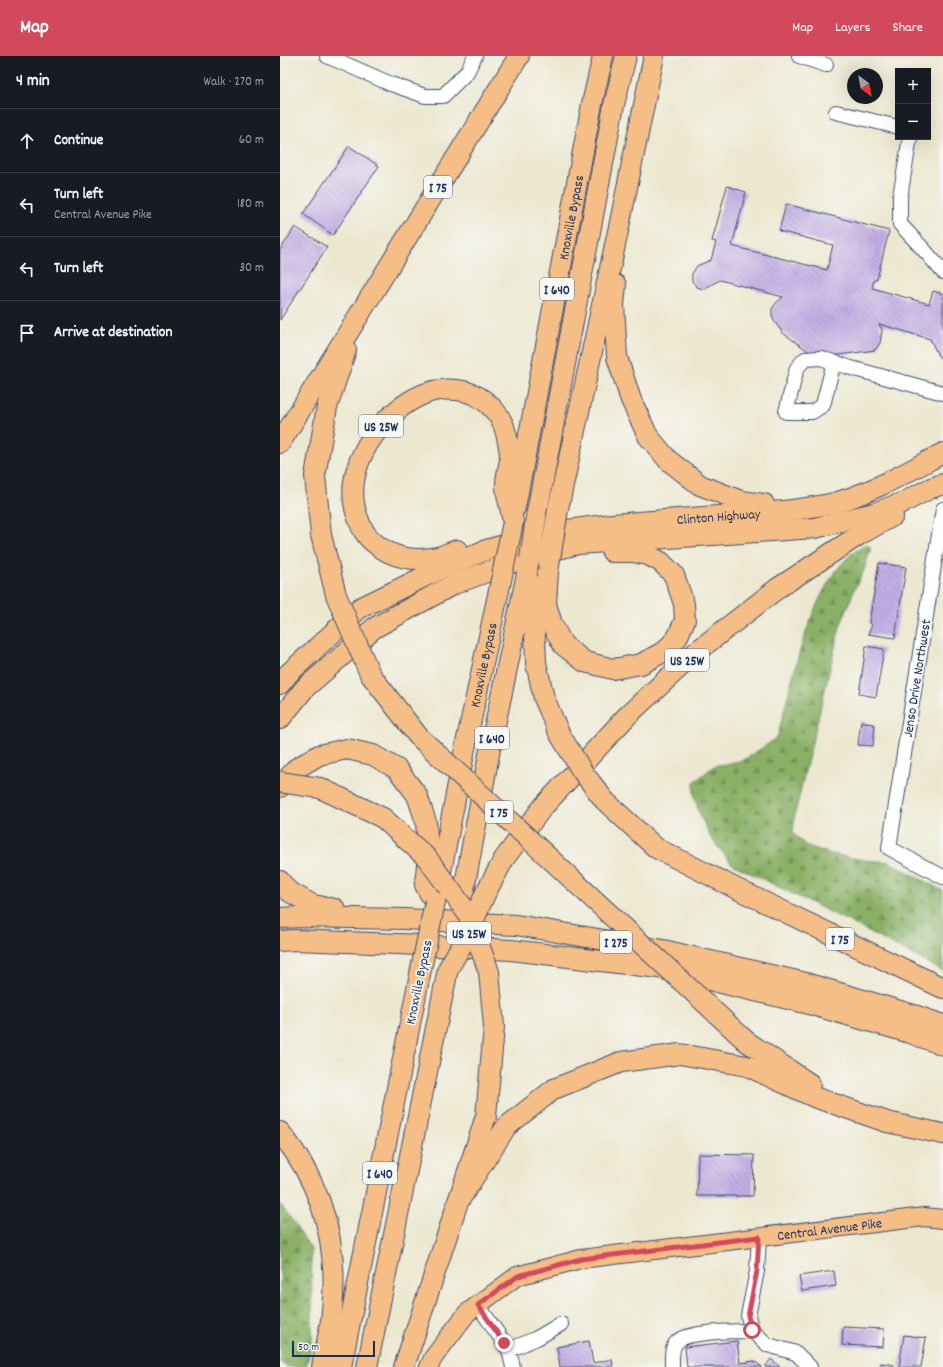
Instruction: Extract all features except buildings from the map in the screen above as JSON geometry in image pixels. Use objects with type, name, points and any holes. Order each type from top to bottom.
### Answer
[{"type":"highway","name":"I 75","points":[[519,56],[357,318],[327,407],[315,476],[321,535],[336,595],[370,674],[418,736],[746,1041],[818,1089],[887,1122],[943,1134]]},
{"type":"highway","name":"Knoxville Bypass","points":[[341,1367],[465,748],[513,522],[592,104],[603,56]]},
{"type":"highway","name":"Knoxville Bypass","points":[[367,1367],[463,896],[490,749],[535,577],[530,559],[536,517],[614,105],[626,56]]},
{"type":"highway","points":[[555,549],[568,554],[633,552],[648,555],[661,562],[674,575],[684,604],[685,620],[677,638],[665,652],[642,664],[613,669],[584,662],[563,645],[552,624],[535,577],[558,509],[654,56]]},
{"type":"highway","points":[[620,222],[614,304],[618,357],[631,400],[648,436],[668,460],[700,485],[741,501],[770,504],[797,504],[811,508]]},
{"type":"highway","points":[[280,443],[306,398],[357,318]]},
{"type":"highway","name":"US 25W","points":[[486,550],[469,547],[438,557],[418,559],[397,556],[383,550],[370,539],[361,527],[352,499],[359,463],[378,429],[391,415],[408,403],[425,394],[439,390],[466,391],[482,398],[495,411],[503,425],[510,456],[506,485],[513,522]]},
{"type":"highway","name":"Clinton Highway","points":[[280,684],[288,674],[360,608],[444,567],[486,550],[546,533],[612,524],[811,508],[831,503],[874,488],[943,453]]},
{"type":"highway","points":[[280,719],[305,688],[374,628],[454,584],[511,563],[555,549],[578,544],[815,528],[874,513],[904,502],[931,488],[943,485]]},
{"type":"highway","name":"US 25W","points":[[446,976],[468,934],[485,894],[504,859],[542,808],[627,716],[696,652],[778,588],[859,535],[936,492],[943,485]]},
{"type":"highway","name":"I 75","points":[[535,577],[536,663],[544,698],[559,732],[582,771],[605,802],[656,848],[737,889],[943,988]]},
{"type":"highway","points":[[280,787],[297,768],[319,754],[347,749],[373,755],[397,769],[417,796],[426,822],[428,854],[425,885],[435,902]]},
{"type":"highway","points":[[280,782],[320,788],[383,818],[427,858],[468,914],[489,972],[494,1027],[486,1116],[404,1367]]},
{"type":"highway","points":[[280,881],[288,891],[313,906],[405,919]]},
{"type":"highway","name":"I 275","points":[[280,918],[405,919],[516,925],[663,950],[806,983],[943,1025]]},
{"type":"highway","name":"I 275","points":[[280,941],[294,940],[398,944],[511,950],[659,968],[805,1003],[910,1033],[943,1045]]},
{"type":"highway","points":[[458,1202],[506,1126],[554,1089],[621,1062],[680,1054],[748,1066],[814,1097],[887,1122]]},
{"type":"highway","points":[[280,1132],[292,1146],[307,1171],[319,1199],[328,1228],[333,1255],[334,1284],[332,1312],[322,1367]]},
{"type":"main road","name":"Central Avenue Pike","points":[[429,1367],[433,1358],[473,1309],[518,1276],[581,1259],[924,1217],[943,1219]]},
{"type":"street","points":[[328,56],[391,84],[425,96],[442,96],[467,72],[474,56]]},
{"type":"street","points":[[798,56],[826,64]]},
{"type":"street","points":[[836,112],[895,126]]},
{"type":"street","points":[[910,140],[900,197],[900,224],[926,251],[943,272]]},
{"type":"street","points":[[834,362],[943,393]]},
{"type":"street","name":"Jenso Drive Northwest","points":[[943,509],[889,848],[943,877]]},
{"type":"street","points":[[759,1237],[757,1271],[748,1316],[752,1330],[768,1345],[796,1353],[810,1367]]},
{"type":"street","points":[[473,1309],[509,1350],[513,1367]]},
{"type":"street","points":[[509,1350],[537,1338],[561,1324]]},
{"type":"street","points":[[672,1367],[672,1352],[676,1342],[683,1337],[695,1334],[752,1330]]},
{"type":"green space","points":[[867,544],[871,548],[864,570],[854,590],[840,627],[795,813],[793,833],[805,845],[831,854],[864,860],[889,862],[943,891],[943,971],[850,922],[732,864],[711,838],[698,810],[694,794],[694,782],[714,766],[744,760],[777,738],[795,666],[812,617],[822,594],[834,574],[849,556]]},
{"type":"green space","points":[[280,1204],[311,1249],[312,1344],[306,1367],[286,1367],[280,1362]]},
{"type":"route","points":[[504,1343],[478,1305],[518,1276],[581,1259],[759,1237],[757,1271],[748,1316],[752,1330]]}]
